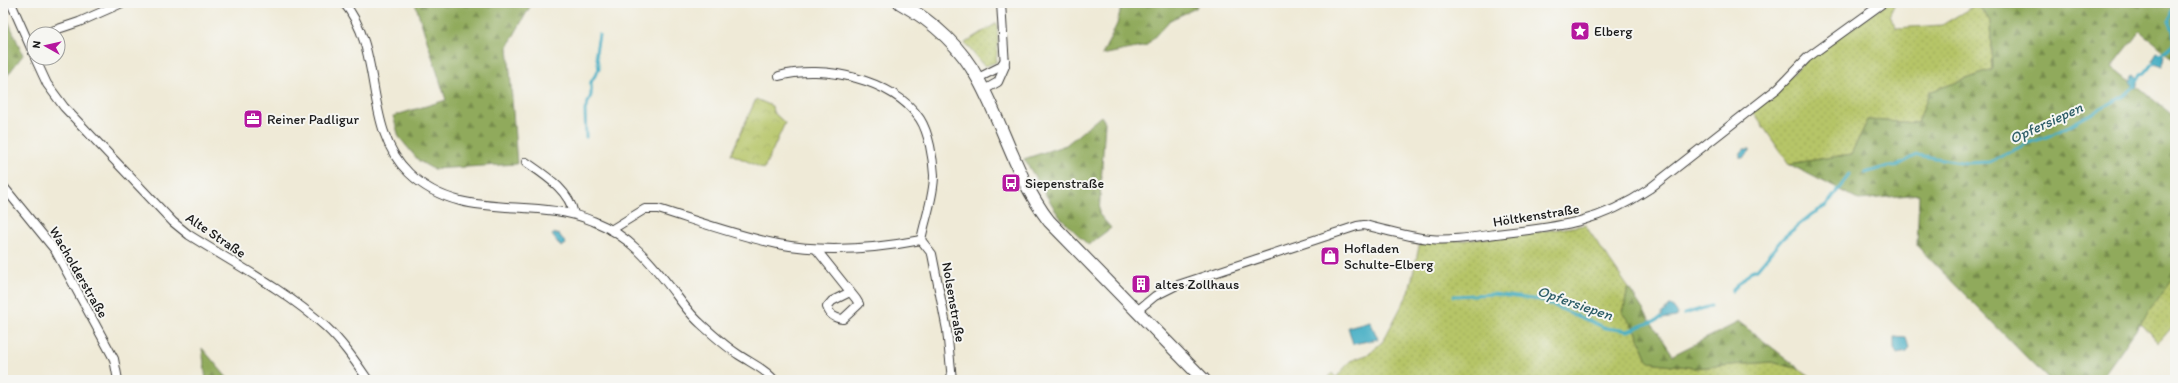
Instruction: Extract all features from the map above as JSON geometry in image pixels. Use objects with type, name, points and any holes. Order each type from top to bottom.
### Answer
[{"type":"main road","points":[[900,3],[944,36],[968,63],[984,90],[1021,178],[1037,206],[1070,245],[1138,310],[1204,380]]},
{"type":"street","points":[[11,3],[26,30]]},
{"type":"street","points":[[66,26],[85,20],[122,3]]},
{"type":"street","points":[[344,3],[358,23],[366,42],[380,114],[389,144],[398,161],[409,174],[443,196],[466,203],[545,209],[574,214],[611,230],[630,242],[647,258],[698,322],[739,355],[766,371],[774,380]]},
{"type":"street","points":[[984,90],[998,82],[1004,73],[1005,60],[1001,3]]},
{"type":"street","name":"Höltkenstraße","points":[[1138,310],[1156,296],[1175,286],[1357,226],[1364,225],[1420,238],[1440,240],[1542,229],[1593,219],[1636,198],[1649,189],[1778,88],[1807,58],[1883,3]]},
{"type":"street","points":[[978,78],[1000,67],[1005,60]]},
{"type":"street","name":"Alte Straße","points":[[39,66],[47,84],[64,107],[173,222],[188,236],[303,308],[327,328],[349,352],[368,380]]},
{"type":"street","points":[[611,230],[645,209],[658,208],[777,244],[816,249],[887,247],[921,240],[934,186],[934,173],[925,128],[915,113],[881,86],[867,81],[829,73],[795,72],[779,76]]},
{"type":"street","points":[[526,162],[552,180],[572,202],[574,214]]},
{"type":"street","name":"Wacholderstraße","points":[[3,186],[54,250],[114,359],[118,380]]},
{"type":"street","name":"Nolsenstraße","points":[[921,240],[932,254],[947,330],[952,380]]},
{"type":"street","points":[[816,249],[850,292]]},
{"type":"green space","points":[[415,3],[532,3],[508,46],[517,164],[433,169],[419,161],[399,137],[393,116],[446,100]]},
{"type":"green space","points":[[1122,3],[1198,3],[1196,8],[1170,20],[1146,46],[1102,55],[1117,24]]},
{"type":"green space","points":[[1888,3],[1895,3],[1889,16],[1896,28],[1942,25],[1977,4],[1990,21],[1992,70],[1929,92],[1918,123],[1868,120],[1851,154],[1789,164],[1753,112],[1809,58]]},
{"type":"green space","points":[[1977,3],[2175,3],[2175,61],[2140,31],[2112,67],[2175,117],[2175,275],[2100,380],[2049,380],[1917,246],[1919,194],[1859,200],[1789,164],[1851,154],[1868,120],[1918,123],[1929,92],[1992,70],[1990,21]]},
{"type":"green space","points":[[3,9],[23,55],[3,81]]},
{"type":"green space","points":[[997,23],[998,43],[996,62],[986,66],[983,65],[965,43]]},
{"type":"green space","points":[[756,99],[772,106],[773,112],[785,123],[764,169],[731,154]]},
{"type":"green space","points":[[1101,116],[1105,122],[1099,214],[1111,228],[1088,245],[1059,216],[1024,159],[1066,145]]},
{"type":"green space","points":[[1585,225],[1628,287],[1623,314],[1636,331],[1649,362],[1695,368],[1771,362],[1800,369],[1816,380],[1327,380],[1332,373],[1336,378],[1350,361],[1369,354],[1383,341],[1409,292],[1420,242],[1482,239]]},
{"type":"green space","points":[[2175,257],[2175,324],[2158,343],[2137,319]]},
{"type":"green space","points":[[1628,287],[1673,355],[1739,322],[1800,369],[1771,362],[1695,368],[1649,362],[1636,331],[1623,314]]},
{"type":"green space","points":[[202,348],[229,380],[206,380]]},
{"type":"water","points":[[2157,52],[2164,55],[2162,66],[2153,63],[2152,60]]},
{"type":"water","points":[[2134,74],[2138,78],[2138,86],[2135,88],[2130,82],[2131,76]]},
{"type":"water","points":[[1744,149],[1750,149],[1750,151],[1743,158],[1740,158],[1740,154]]},
{"type":"water","points":[[555,233],[556,235],[559,234],[566,244],[561,247],[552,235]]},
{"type":"water","points":[[1671,305],[1678,314],[1676,317],[1662,319],[1662,313]]},
{"type":"water","points":[[1370,321],[1378,339],[1353,344],[1348,327]]},
{"type":"water","points":[[1894,337],[1906,338],[1909,348],[1906,352],[1897,354],[1894,349]]},
{"type":"waterway","name":"Opfersiepen","points":[[2160,54],[2168,49],[2173,43],[2174,35],[2169,21],[2174,3]]},
{"type":"waterway","points":[[586,137],[585,110],[591,95],[591,82],[599,69],[596,52],[599,35]]},
{"type":"waterway","name":"Opfersiepen","points":[[2137,81],[2141,74],[2145,73],[2155,60]]},
{"type":"waterway","name":"Opfersiepen","points":[[1865,173],[1888,166],[1895,167],[1917,155],[1967,163],[1990,162],[2028,143],[2050,136],[2124,96],[2135,86]]},
{"type":"waterway","name":"Opfersiepen","points":[[1732,291],[1751,271],[1757,269],[1783,238],[1812,214],[1826,206],[1849,175]]},
{"type":"waterway","name":"Opfersiepen","points":[[1454,296],[1493,294],[1540,300],[1606,328],[1628,331],[1662,318]]},
{"type":"waterway","name":"Opfersiepen","points":[[1684,314],[1711,306]]},
{"type":"place","name":"Elberg","points":[[1580,31]]},
{"type":"place","name":"Reiner Padligur","points":[[253,119]]},
{"type":"place","name":"Siepenstraße","points":[[1011,183]]},
{"type":"place","name":"Hofladen Schulte-Elberg","points":[[1330,256]]},
{"type":"place","name":"altes Zollhaus","points":[[1141,284]]}]
